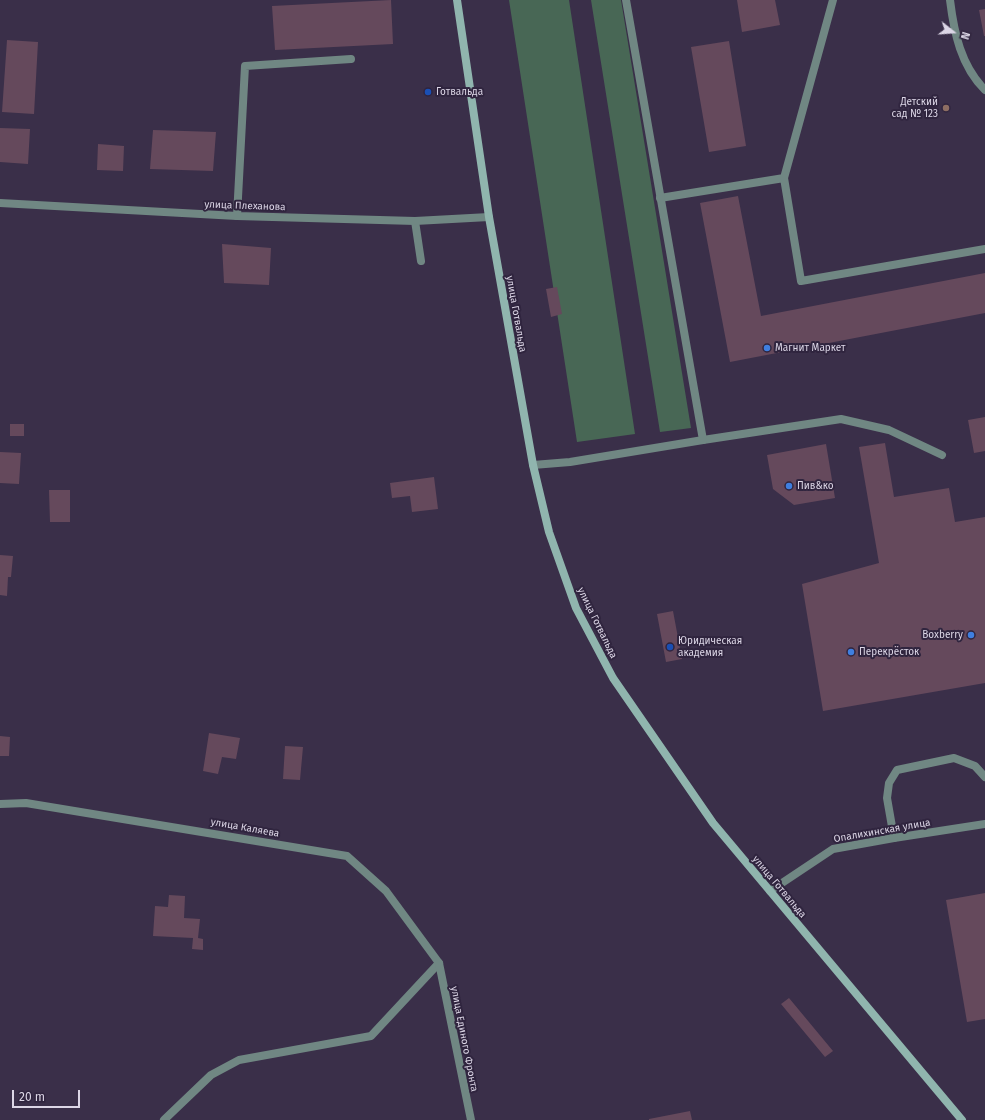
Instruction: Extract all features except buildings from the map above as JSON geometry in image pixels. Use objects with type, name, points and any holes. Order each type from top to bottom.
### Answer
[{"type":"main road","name":"улица Готвальда","points":[[457,0],[489,217],[533,465],[549,532],[576,608],[613,678],[713,823],[962,1120]]},
{"type":"street","points":[[626,0],[703,440]]},
{"type":"street","points":[[833,0],[784,178],[801,281],[985,249]]},
{"type":"street","points":[[950,0],[958,42],[967,67],[985,90]]},
{"type":"street","points":[[237,216],[245,66],[351,59]]},
{"type":"street","points":[[660,198],[784,178]]},
{"type":"street","name":"улица Плеханова","points":[[0,203],[237,216],[416,221],[489,217]]},
{"type":"street","points":[[416,221],[421,261]]},
{"type":"street","points":[[533,465],[570,462],[841,419],[888,430],[942,455]]},
{"type":"street","points":[[894,838],[886,798],[889,783],[897,770],[954,758],[975,766],[985,777]]},
{"type":"street","name":"улица Каляева","points":[[0,804],[34,804],[347,856],[386,891],[439,963]]},
{"type":"street","name":"Опалихинская улица","points":[[770,891],[833,849],[985,824]]},
{"type":"street","points":[[164,1120],[211,1076],[239,1060],[371,1036],[439,963]]},
{"type":"street","name":"улица Единого Фронта","points":[[439,963],[471,1120]]},
{"type":"green space","points":[[509,0],[569,0],[635,434],[577,442]]},
{"type":"green space","points":[[591,0],[621,0],[691,428],[660,432]]},
{"type":"place","name":"Готвальда","points":[[428,92]]},
{"type":"place","name":"Детский сад № 123","points":[[946,108]]},
{"type":"place","name":"Магнит Маркет","points":[[767,348]]},
{"type":"place","name":"Пив&ко","points":[[789,486]]},
{"type":"place","name":"Boxberry","points":[[971,635]]},
{"type":"place","name":"Юридическая академия","points":[[670,647]]},
{"type":"place","name":"Перекрёсток","points":[[851,652]]}]
